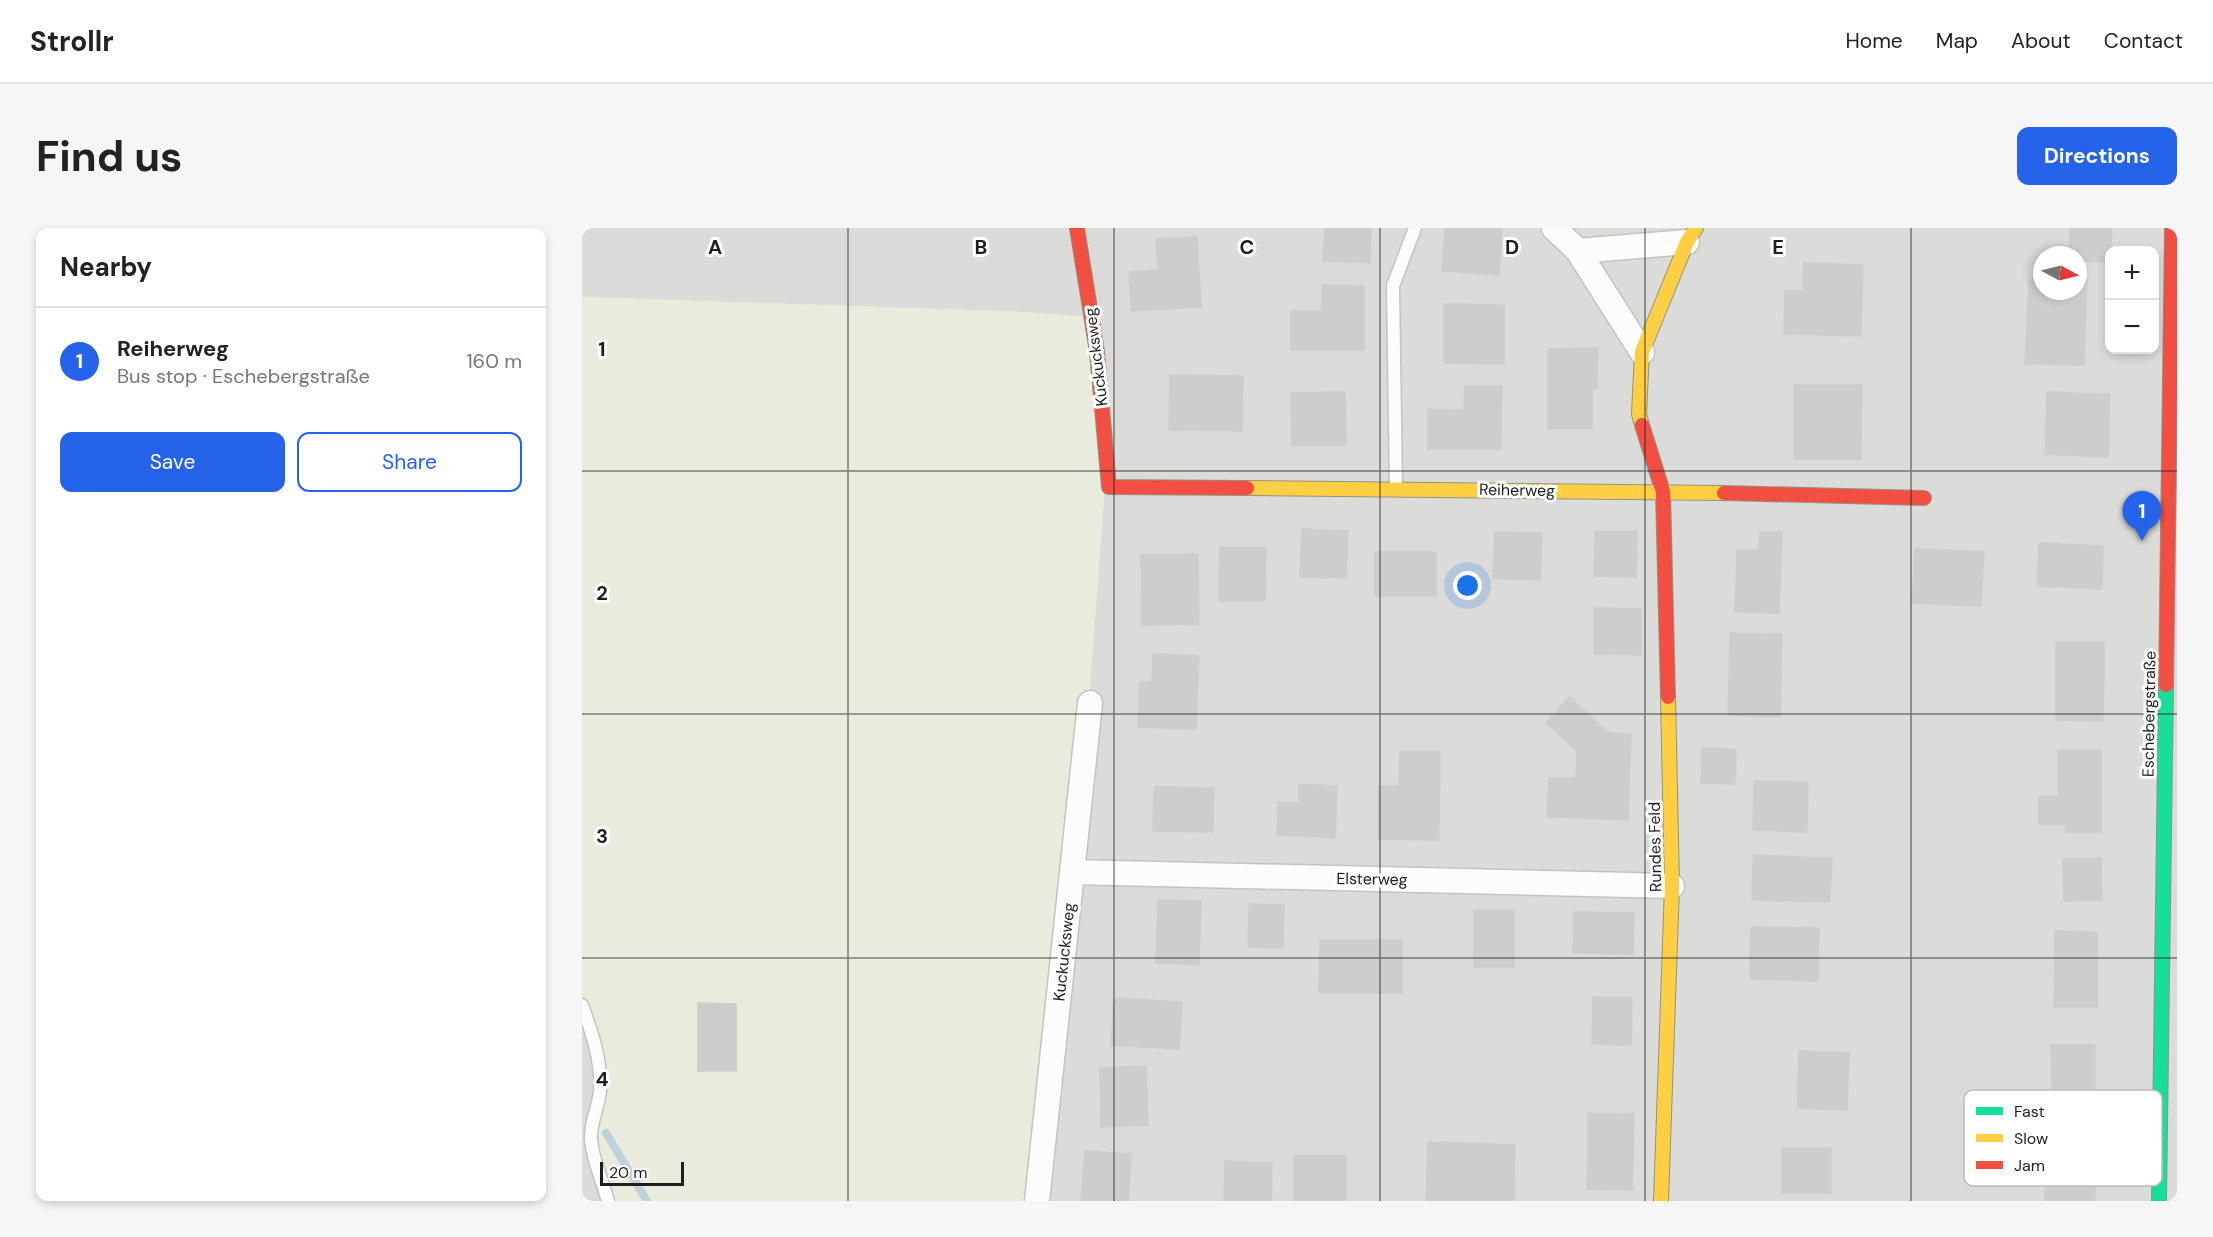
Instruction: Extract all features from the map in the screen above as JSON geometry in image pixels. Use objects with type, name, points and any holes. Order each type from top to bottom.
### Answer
[{"type":"street","name":"Kuckucksweg","points":[[1077,228],[1097,352],[1109,487]]},
{"type":"street","points":[[1554,228],[1578,251],[1642,352]]},
{"type":"street","name":"Eschebergstraße","points":[[2161,1090],[2172,504],[2172,228]]},
{"type":"street","points":[[1578,251],[1692,235]]},
{"type":"street","name":"Rundes Feld","points":[[1661,1201],[1672,886],[1663,492],[1639,414],[1642,352],[1692,235]]},
{"type":"street","name":"Reiherweg","points":[[1109,487],[1663,492],[1924,498]]},
{"type":"street","name":"Kuckucksweg","points":[[1037,1201],[1090,703]]},
{"type":"street","name":"Elsterweg","points":[[1072,872],[1672,886]]},
{"type":"street","name":"Eschebergstraße","points":[[2159,1186],[2159,1201]]},
{"type":"lane","points":[[1396,489],[1393,286],[1415,228]]},
{"type":"lane","points":[[582,1005],[595,1044],[600,1073],[600,1094],[592,1119],[592,1146],[608,1201]]},
{"type":"shaded area","points":[[582,228],[2177,228],[2177,1201],[1043,1201],[1086,317],[1023,312],[582,297]]},
{"type":"shaded area","points":[[582,297],[1023,312],[1086,317],[1105,486],[1090,688],[1033,1201],[608,1201],[592,1146],[593,1035],[582,1003]]},
{"type":"shaded area","points":[[582,1003],[593,1035],[608,1201],[582,1201]]},
{"type":"building","points":[[1325,228],[1371,228],[1370,263],[1323,261]]},
{"type":"building","points":[[1445,228],[1502,228],[1499,275],[1442,271]]},
{"type":"building","points":[[2070,228],[2112,228],[2111,246],[2105,246],[2105,262],[2087,261],[2087,246],[2069,246]]},
{"type":"building","points":[[1197,237],[1201,307],[1131,311],[1129,272],[1158,270],[1156,239]]},
{"type":"building","points":[[1804,263],[1863,265],[1861,336],[1784,334],[1785,290],[1803,291]]},
{"type":"building","points":[[2029,279],[2033,279],[2033,300],[2086,300],[2084,365],[2025,364]]},
{"type":"building","points":[[1322,285],[1364,286],[1364,350],[1291,350],[1291,311],[1322,311]]},
{"type":"building","points":[[1444,304],[1504,305],[1504,364],[1444,363]]},
{"type":"building","points":[[1598,348],[1597,389],[1548,389],[1548,349]]},
{"type":"building","points":[[1170,375],[1243,376],[1242,431],[1169,430]]},
{"type":"building","points":[[1794,385],[1862,385],[1861,459],[1794,459]]},
{"type":"building","points":[[1465,386],[1502,386],[1501,449],[1428,449],[1428,409],[1464,410]]},
{"type":"building","points":[[1548,389],[1592,389],[1592,429],[1548,429]]},
{"type":"building","points":[[1345,392],[1346,445],[1292,446],[1291,393]]},
{"type":"building","points":[[2047,392],[2110,394],[2108,457],[2045,454]]},
{"type":"building","points":[[1302,529],[1348,531],[1346,578],[1300,577]]},
{"type":"building","points":[[1595,531],[1637,531],[1636,577],[1594,576]]},
{"type":"building","points":[[1495,532],[1542,533],[1540,580],[1493,578]]},
{"type":"building","points":[[1760,532],[1782,532],[1779,613],[1735,612],[1737,550],[1759,550]]},
{"type":"building","points":[[2039,543],[2103,546],[2102,589],[2037,586]]},
{"type":"building","points":[[1220,547],[1266,547],[1265,601],[1219,601]]},
{"type":"building","points":[[1915,549],[1984,552],[1981,606],[1912,603]]},
{"type":"building","points":[[1375,552],[1436,552],[1436,596],[1375,596]]},
{"type":"building","points":[[1198,554],[1199,624],[1142,625],[1141,555]]},
{"type":"building","points":[[1594,608],[1641,609],[1641,655],[1594,654]]},
{"type":"building","points":[[1730,633],[1782,634],[1781,675],[1729,674]]},
{"type":"building","points":[[2056,642],[2104,642],[2104,680],[2056,681]]},
{"type":"building","points":[[1153,654],[1199,656],[1196,729],[1138,727],[1140,682],[1152,682]]},
{"type":"building","points":[[1729,674],[1781,675],[1780,717],[1728,715]]},
{"type":"building","points":[[2104,680],[2103,721],[2056,720],[2056,681]]},
{"type":"building","points":[[1570,697],[1609,733],[1631,734],[1628,820],[1547,817],[1549,778],[1576,778],[1577,751],[1546,723]]},
{"type":"building","points":[[1702,748],[1736,749],[1735,784],[1701,783]]},
{"type":"building","points":[[2058,750],[2101,750],[2101,786],[2058,786]]},
{"type":"building","points":[[1400,752],[1440,752],[1439,840],[1378,839],[1378,786],[1399,786]]},
{"type":"building","points":[[1754,781],[1808,782],[1807,832],[1753,830]]},
{"type":"building","points":[[1299,784],[1337,786],[1335,838],[1277,835],[1278,802],[1299,803]]},
{"type":"building","points":[[2058,786],[2101,786],[2101,832],[2065,832],[2066,824],[2039,824],[2039,796],[2059,796]]},
{"type":"building","points":[[1154,787],[1214,788],[1213,832],[1153,831]]},
{"type":"building","points":[[1753,855],[1832,858],[1830,902],[1752,900]]},
{"type":"building","points":[[2101,858],[2102,900],[2064,901],[2063,859]]},
{"type":"building","points":[[1158,900],[1201,901],[1199,965],[1156,963]]},
{"type":"building","points":[[1249,904],[1284,905],[1283,948],[1248,947]]},
{"type":"building","points":[[1474,910],[1514,910],[1514,967],[1474,967]]},
{"type":"building","points":[[1574,912],[1634,913],[1633,954],[1573,953]]},
{"type":"building","points":[[1751,927],[1819,928],[1818,981],[1750,979]]},
{"type":"building","points":[[2055,931],[2097,932],[2097,970],[2055,969]]},
{"type":"building","points":[[1320,940],[1402,940],[1402,993],[1319,993]]},
{"type":"building","points":[[2055,969],[2097,970],[2097,1007],[2054,1007]]},
{"type":"building","points":[[1593,997],[1632,998],[1631,1045],[1592,1044]]},
{"type":"building","points":[[1114,998],[1182,1002],[1179,1049],[1111,1045]]},
{"type":"building","points":[[698,1003],[736,1004],[736,1071],[698,1071]]},
{"type":"building","points":[[2051,1045],[2095,1045],[2095,1080],[2052,1081]]},
{"type":"building","points":[[1799,1051],[1849,1053],[1847,1110],[1797,1108]]},
{"type":"building","points":[[1146,1066],[1148,1125],[1101,1127],[1100,1068]]},
{"type":"building","points":[[2095,1080],[2095,1090],[2052,1090],[2052,1081]]},
{"type":"building","points":[[1588,1113],[1634,1114],[1633,1154],[1588,1153]]},
{"type":"building","points":[[1428,1142],[1515,1145],[1514,1201],[1426,1201]]},
{"type":"building","points":[[1782,1148],[1831,1148],[1831,1193],[1782,1193]]},
{"type":"building","points":[[1085,1151],[1131,1154],[1128,1201],[1081,1201]]},
{"type":"building","points":[[1588,1153],[1633,1154],[1632,1190],[1587,1189]]},
{"type":"building","points":[[1294,1155],[1346,1155],[1346,1201],[1294,1201]]},
{"type":"building","points":[[1225,1161],[1272,1163],[1271,1201],[1224,1201]]},
{"type":"building","points":[[2045,1186],[2095,1186],[2095,1200],[2045,1200]]},
{"type":"building","points":[[2095,1200],[2095,1201],[2045,1201]]},
{"type":"waterway","points":[[606,1133],[647,1201]]},
{"type":"traffic: fast","points":[[2161,1090],[2166,685]]},
{"type":"traffic: fast","points":[[2159,1186],[2159,1201]]},
{"type":"traffic: slow","points":[[1642,425],[1639,414],[1642,352],[1687,242],[1696,228]]},
{"type":"traffic: slow","points":[[1247,488],[1724,493]]},
{"type":"traffic: slow","points":[[1661,1201],[1672,886],[1668,697]]},
{"type":"traffic: jam","points":[[1077,228],[1097,352],[1109,487],[1247,488]]},
{"type":"traffic: jam","points":[[2166,685],[2172,228]]},
{"type":"traffic: jam","points":[[1642,425],[1663,492],[1668,697]]},
{"type":"traffic: jam","points":[[1724,493],[1924,498]]},
{"type":"place","name":"Reiherweg","points":[[2142,541]]}]
